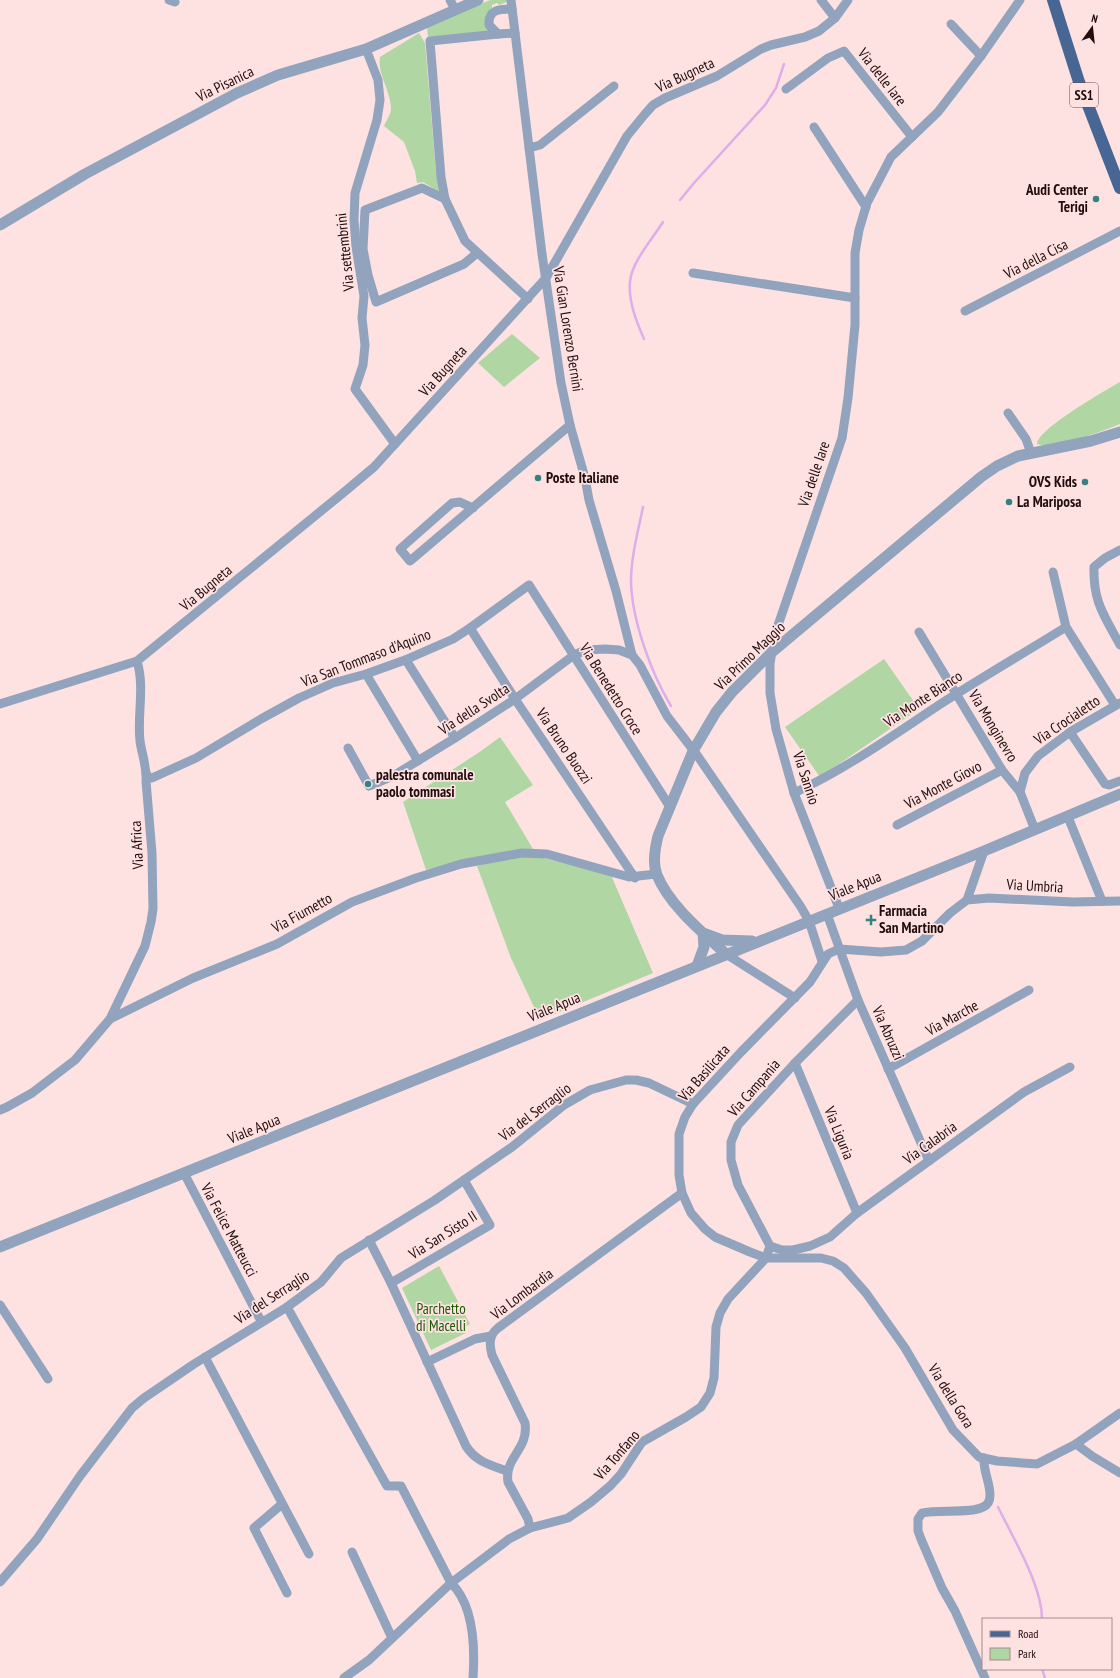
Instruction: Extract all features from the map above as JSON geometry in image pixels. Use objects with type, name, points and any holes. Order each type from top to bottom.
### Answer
[{"type":"main road","name":"SS1","points":[[1053,0],[1079,82],[1120,188]]},
{"type":"street","name":"Via Pisanica","points":[[0,226],[85,174],[237,93],[278,75],[366,49],[452,5],[478,0]]},
{"type":"street","points":[[821,0],[835,18]]},
{"type":"street","name":"Via Bugneta","points":[[0,703],[137,661],[369,472],[546,278],[627,136],[653,106],[665,98],[717,76],[771,45],[805,37],[818,31],[835,18],[848,0]]},
{"type":"street","name":"Via delle Iare","points":[[772,652],[774,637],[842,438],[849,391],[855,326],[856,253],[859,230],[866,206],[877,181],[891,157],[938,112],[981,56],[1020,0]]},
{"type":"street","points":[[498,34],[491,28],[490,16],[496,10],[512,4]]},
{"type":"street","name":"Via Gian Lorenzo Bernini","points":[[512,4],[555,350],[570,425],[632,655],[640,665],[667,716],[797,900],[809,921]]},
{"type":"street","points":[[951,24],[981,56]]},
{"type":"street","points":[[515,33],[430,41],[441,177],[445,199],[465,241],[528,299]]},
{"type":"street","name":"Via settembrini","points":[[366,49],[378,80],[380,100],[377,120],[355,193],[354,220],[356,247],[364,296],[362,318],[365,345],[363,365],[355,390],[395,444]]},
{"type":"street","name":"Via delle Iare","points":[[786,89],[828,58],[844,51],[912,137]]},
{"type":"street","points":[[529,148],[540,145],[614,86]]},
{"type":"street","points":[[814,127],[866,206]]},
{"type":"street","points":[[445,199],[422,188],[365,210],[363,249],[368,275],[376,302],[464,264],[477,253]]},
{"type":"street","name":"Via della Cisa","points":[[965,311],[1120,231]]},
{"type":"street","points":[[693,273],[855,298]]},
{"type":"street","points":[[1008,413],[1026,440],[1031,453]]},
{"type":"street","points":[[473,508],[460,502],[452,503],[400,549],[410,561],[473,508],[570,425]]},
{"type":"street","name":"Via Primo Maggio","points":[[726,954],[703,933],[666,893],[656,874],[654,858],[655,845],[693,751],[716,712],[732,692],[772,652],[981,477],[1007,460],[1031,453],[1091,441],[1120,432]]},
{"type":"street","points":[[1120,550],[1105,558],[1094,567],[1094,584],[1098,604],[1120,645]]},
{"type":"street","points":[[1053,572],[1066,627],[1118,704]]},
{"type":"street","name":"Via San Tommaso d'Aquino","points":[[146,773],[149,778],[156,777],[196,758],[261,719],[300,698],[333,683],[366,674],[406,660],[453,639],[529,586]]},
{"type":"street","name":"Via Benedetto Croce","points":[[529,586],[574,654],[670,807]]},
{"type":"street","name":"Via Monte Bianco","points":[[794,792],[819,781],[851,763],[957,694],[1066,627]]},
{"type":"street","name":"Via Bruno Buozzi","points":[[470,628],[515,699],[635,878]]},
{"type":"street","name":"Via Monginevro","points":[[919,632],[1002,770],[1020,792]]},
{"type":"street","name":"Via della Svolta","points":[[348,748],[370,786],[393,776],[455,738],[515,699],[574,654],[586,650],[605,649],[619,650],[632,655]]},
{"type":"street","name":"Via Sannio","points":[[772,652],[769,668],[771,707],[776,729],[794,792],[840,908]]},
{"type":"street","points":[[406,660],[455,738]]},
{"type":"street","name":"Via Africa","points":[[110,1019],[145,946],[153,909],[152,853],[146,773],[140,742],[141,674],[137,661]]},
{"type":"street","points":[[366,674],[418,761]]},
{"type":"street","name":"Via Crocialetto","points":[[1020,792],[1025,773],[1038,756],[1070,732],[1118,704]]},
{"type":"street","points":[[1070,732],[1105,784],[1109,785],[1120,781]]},
{"type":"street","name":"Via Monte Giovo","points":[[897,825],[1002,770]]},
{"type":"street","points":[[1020,792],[1035,830]]},
{"type":"street","name":"Viale Apua","points":[[0,1247],[984,851],[1120,794]]},
{"type":"street","points":[[1068,817],[1102,902]]},
{"type":"street","points":[[840,949],[881,952],[906,950],[922,941],[950,913],[967,900],[984,851]]},
{"type":"street","name":"Via Fiumetto","points":[[0,1110],[7,1108],[32,1093],[75,1060],[110,1019],[193,978],[278,944],[352,902],[416,878],[461,864],[522,853],[538,853],[569,859],[620,875],[635,878],[656,874]]},
{"type":"street","name":"Via Umbria","points":[[967,900],[989,898],[1073,902],[1120,901]]},
{"type":"street","name":"Via Abruzzi","points":[[827,914],[858,1000],[929,1162]]},
{"type":"street","points":[[809,921],[822,961]]},
{"type":"street","points":[[697,966],[704,947],[703,933],[722,940],[758,941]]},
{"type":"street","name":"Via Basilicata","points":[[766,1258],[741,1249],[710,1233],[695,1218],[682,1193],[679,1175],[679,1134],[682,1124],[693,1104],[741,1052],[810,982],[822,961],[828,954],[840,949]]},
{"type":"street","points":[[726,954],[795,998]]},
{"type":"street","name":"Via Marche","points":[[888,1069],[1029,990]]},
{"type":"street","name":"Via Campania","points":[[770,1246],[738,1185],[731,1160],[731,1142],[738,1125],[795,1063],[858,1000]]},
{"type":"street","name":"Via Liguria","points":[[795,1063],[857,1213]]},
{"type":"street","name":"Via Calabria","points":[[770,1246],[782,1250],[810,1246],[830,1237],[857,1213],[1024,1092],[1070,1067]]},
{"type":"street","name":"Via del Serraglio","points":[[0,1582],[37,1539],[80,1476],[132,1408],[144,1398],[205,1357],[261,1321],[287,1307],[321,1282],[341,1258],[512,1148],[564,1105],[581,1095],[602,1086],[626,1080],[642,1081],[666,1090],[693,1104]]},
{"type":"street","name":"Via Felice Matteucci","points":[[184,1173],[261,1321]]},
{"type":"street","name":"Via San Sisto II","points":[[391,1283],[490,1225],[464,1180]]},
{"type":"street","name":"Via Lombardia","points":[[507,1471],[508,1466],[524,1441],[526,1429],[520,1412],[492,1355],[490,1349],[491,1336],[498,1328],[682,1193]]},
{"type":"street","points":[[369,1240],[391,1283],[466,1446],[472,1455],[478,1460],[507,1471],[508,1482],[528,1519],[530,1528]]},
{"type":"street","points":[[766,1258],[770,1246]]},
{"type":"street","points":[[810,1246],[812,1258]]},
{"type":"street","name":"Via della Gora","points":[[766,1258],[821,1258],[833,1261],[844,1268],[905,1348],[953,1430],[975,1454],[984,1458]]},
{"type":"street","name":"Via Tonfano","points":[[344,1678],[369,1660],[451,1583],[509,1539],[530,1528],[568,1518],[610,1486],[642,1442],[686,1417],[701,1406],[710,1393],[714,1378],[716,1328],[720,1312],[728,1299],[766,1258]]},
{"type":"street","points":[[0,1305],[48,1379]]},
{"type":"street","points":[[287,1307],[386,1486],[401,1486],[451,1583],[456,1588],[469,1619],[474,1642],[473,1678]]},
{"type":"street","points":[[427,1362],[475,1339],[491,1336]]},
{"type":"street","points":[[205,1357],[309,1554]]},
{"type":"street","points":[[984,1678],[955,1611],[930,1561],[918,1531],[918,1520],[922,1513],[930,1511],[977,1509],[982,1508],[988,1503],[990,1494],[984,1466],[984,1458],[997,1462],[1037,1464],[1076,1444],[1120,1413]]},
{"type":"street","points":[[1076,1444],[1092,1456],[1120,1473]]},
{"type":"street","points":[[282,1504],[254,1528],[287,1594]]},
{"type":"street","points":[[352,1552],[392,1638]]},
{"type":"green space","points":[[490,0],[507,0],[507,2],[499,5],[497,3],[492,5],[492,8],[487,13],[486,18],[489,31],[428,37],[427,28]]},
{"type":"green space","points":[[419,33],[425,43],[436,172],[441,193],[423,182],[417,183],[415,171],[404,142],[384,126],[391,109],[389,96],[380,70],[380,57]]},
{"type":"green space","points":[[512,334],[540,358],[504,387],[478,363]]},
{"type":"green space","points":[[1120,382],[1120,424],[1091,435],[1066,442],[1045,445],[1037,444],[1040,438],[1059,420],[1087,401]]},
{"type":"green space","points":[[884,659],[919,709],[820,777],[785,727]]},
{"type":"green space","points":[[500,737],[533,785],[505,802],[533,849],[504,852],[426,870],[403,802]]},
{"type":"green space","points":[[536,856],[611,875],[653,973],[540,1020],[511,958],[477,866],[504,859]]},
{"type":"green space","name":"Parchetto di Macelli","points":[[439,1266],[470,1324],[463,1328],[466,1333],[431,1350],[402,1288]]},
{"type":"waterway","points":[[680,200],[765,105],[776,88],[784,64]]},
{"type":"waterway","points":[[644,339],[636,319],[630,297],[631,275],[638,259],[663,222]]},
{"type":"waterway","points":[[643,507],[632,563],[632,597],[644,646],[656,678],[671,706]]},
{"type":"waterway","points":[[998,1507],[1019,1547],[1032,1577],[1041,1606],[1042,1618]]},
{"type":"waterway","points":[[1042,1670],[1045,1678]]},
{"type":"place","name":"Audi Center Terigi","points":[[1096,199]]},
{"type":"place","name":"Poste Italiane","points":[[538,478]]},
{"type":"place","name":"OVS Kids","points":[[1085,482]]},
{"type":"place","name":"La Mariposa","points":[[1009,502]]},
{"type":"place","name":"palestra comunale paolo tommasi","points":[[368,784]]},
{"type":"place","name":"Farmacia San Martino","points":[[871,920]]}]
